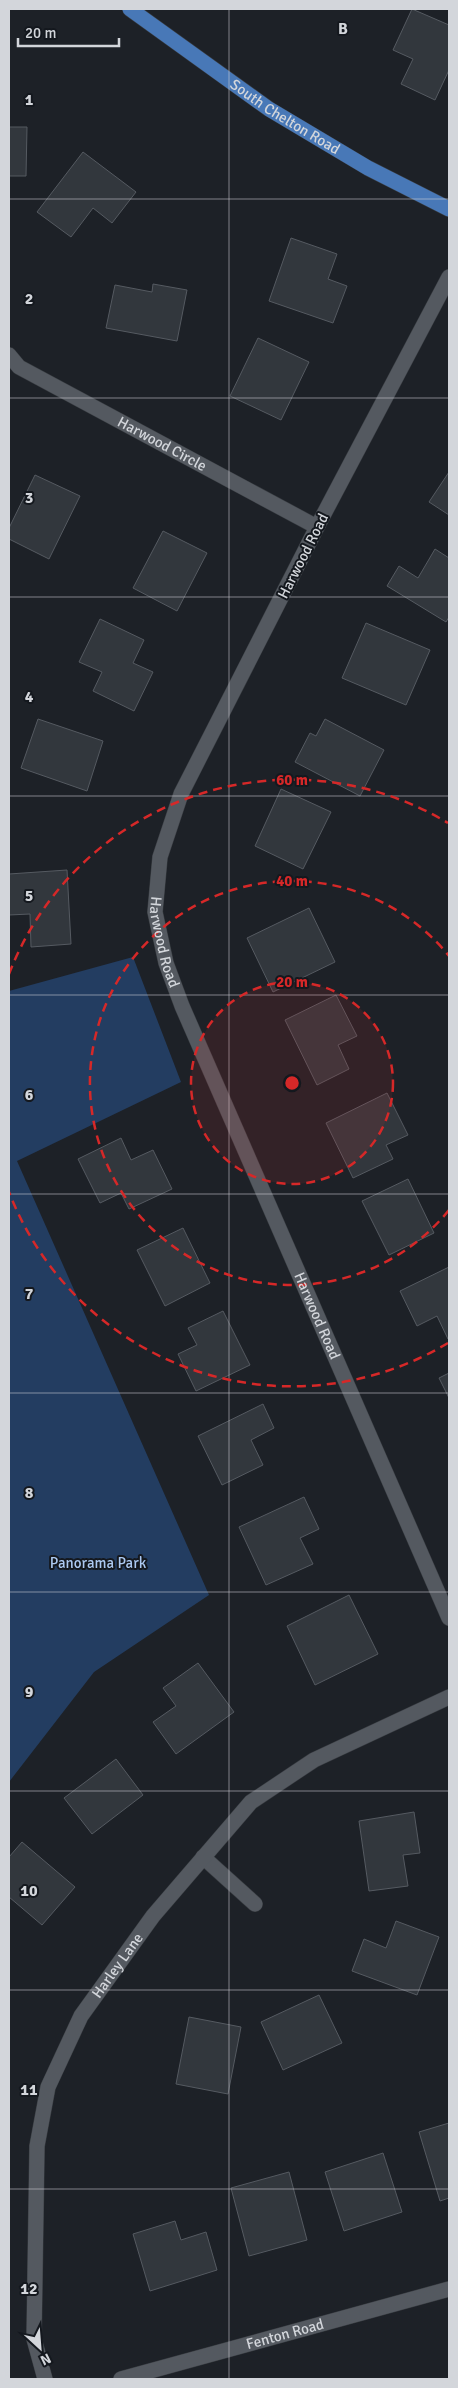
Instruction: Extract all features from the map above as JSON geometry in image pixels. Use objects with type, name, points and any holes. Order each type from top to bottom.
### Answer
[{"type":"main road","name":"South Chelton Road","points":[[130,9],[269,109],[368,168],[449,209]]},
{"type":"street","name":"Harwood Road","points":[[449,278],[317,527],[181,794],[160,857],[155,912],[166,964],[182,1006],[449,1618]]},
{"type":"street","name":"Harwood Circle","points":[[9,355],[19,367],[317,527]]},
{"type":"street","name":"Harley Lane","points":[[45,2379],[34,2338],[37,2146],[48,2086],[82,2016],[153,1916],[251,1802],[314,1760],[449,1697]]},
{"type":"street","points":[[203,1858],[255,1904]]},
{"type":"street","name":"Fenton Road","points":[[121,2379],[449,2289]]},
{"type":"green space","name":"Panorama Park","points":[[133,957],[181,1082],[17,1161],[209,1595],[94,1672],[9,1782],[9,991]]},
{"type":"building","points":[[412,9],[449,25],[449,70],[435,100],[401,84],[413,59],[393,50]]},
{"type":"building","points":[[9,127],[27,127],[26,176],[9,176]]},
{"type":"building","points":[[83,152],[136,192],[112,223],[93,208],[71,237],[37,212]]},
{"type":"building","points":[[291,238],[337,254],[328,279],[347,286],[333,323],[269,301]]},
{"type":"building","points":[[153,284],[187,290],[177,341],[106,328],[115,285],[152,292]]},
{"type":"building","points":[[258,338],[309,362],[281,420],[230,396]]},
{"type":"building","points":[[449,472],[449,515],[429,502]]},
{"type":"building","points":[[35,475],[80,496],[49,559],[9,539],[9,528]]},
{"type":"building","points":[[163,531],[207,553],[177,611],[133,588]]},
{"type":"building","points":[[435,549],[449,558],[449,617],[446,622],[387,586],[399,566],[418,578]]},
{"type":"building","points":[[100,619],[144,640],[133,663],[153,672],[134,711],[93,691],[102,672],[79,662]]},
{"type":"building","points":[[366,623],[430,650],[406,705],[342,678]]},
{"type":"building","points":[[38,719],[103,741],[87,791],[21,768]]},
{"type":"building","points":[[325,719],[384,750],[360,796],[295,762],[310,733],[316,736]]},
{"type":"building","points":[[281,789],[331,812],[303,869],[255,846]]},
{"type":"building","points":[[67,870],[71,944],[31,947],[30,914],[9,915],[9,874]]},
{"type":"building","points":[[309,908],[335,962],[273,992],[247,938]]},
{"type":"building","points":[[336,995],[357,1036],[338,1045],[349,1069],[317,1085],[285,1020]]},
{"type":"building","points":[[387,1093],[408,1135],[386,1145],[393,1159],[353,1178],[326,1123]]},
{"type":"building","points":[[121,1138],[131,1160],[153,1150],[172,1189],[129,1209],[121,1193],[100,1203],[78,1159]]},
{"type":"building","points":[[408,1179],[434,1233],[389,1255],[362,1201]]},
{"type":"building","points":[[183,1228],[210,1283],[165,1306],[137,1250]]},
{"type":"building","points":[[449,1267],[448,1339],[437,1316],[417,1326],[400,1291]]},
{"type":"building","points":[[223,1311],[250,1365],[196,1391],[178,1354],[197,1345],[188,1328]]},
{"type":"building","points":[[449,1373],[449,1398],[439,1378]]},
{"type":"building","points":[[263,1404],[274,1428],[251,1440],[263,1465],[222,1485],[198,1436]]},
{"type":"building","points":[[304,1497],[319,1529],[300,1538],[313,1564],[266,1585],[239,1527]]},
{"type":"building","points":[[349,1595],[378,1654],[315,1685],[287,1626]]},
{"type":"building","points":[[198,1663],[234,1712],[176,1754],[153,1722],[176,1706],[163,1688]]},
{"type":"building","points":[[116,1759],[143,1795],[92,1834],[64,1798]]},
{"type":"building","points":[[414,1812],[420,1853],[403,1855],[408,1886],[369,1891],[359,1821]]},
{"type":"building","points":[[22,1842],[75,1887],[42,1925],[9,1897],[9,1857]]},
{"type":"building","points":[[396,1921],[439,1937],[417,1995],[352,1971],[364,1939],[386,1948]]},
{"type":"building","points":[[319,1995],[342,2043],[283,2070],[261,2022]]},
{"type":"building","points":[[189,2017],[241,2027],[228,2094],[176,2084]]},
{"type":"building","points":[[449,2123],[449,2198],[440,2201],[419,2132]]},
{"type":"building","points":[[383,2153],[402,2212],[344,2231],[325,2172]]},
{"type":"building","points":[[289,2172],[307,2240],[249,2256],[231,2188]]},
{"type":"building","points":[[175,2221],[181,2240],[206,2232],[217,2270],[150,2291],[133,2234]]}]
